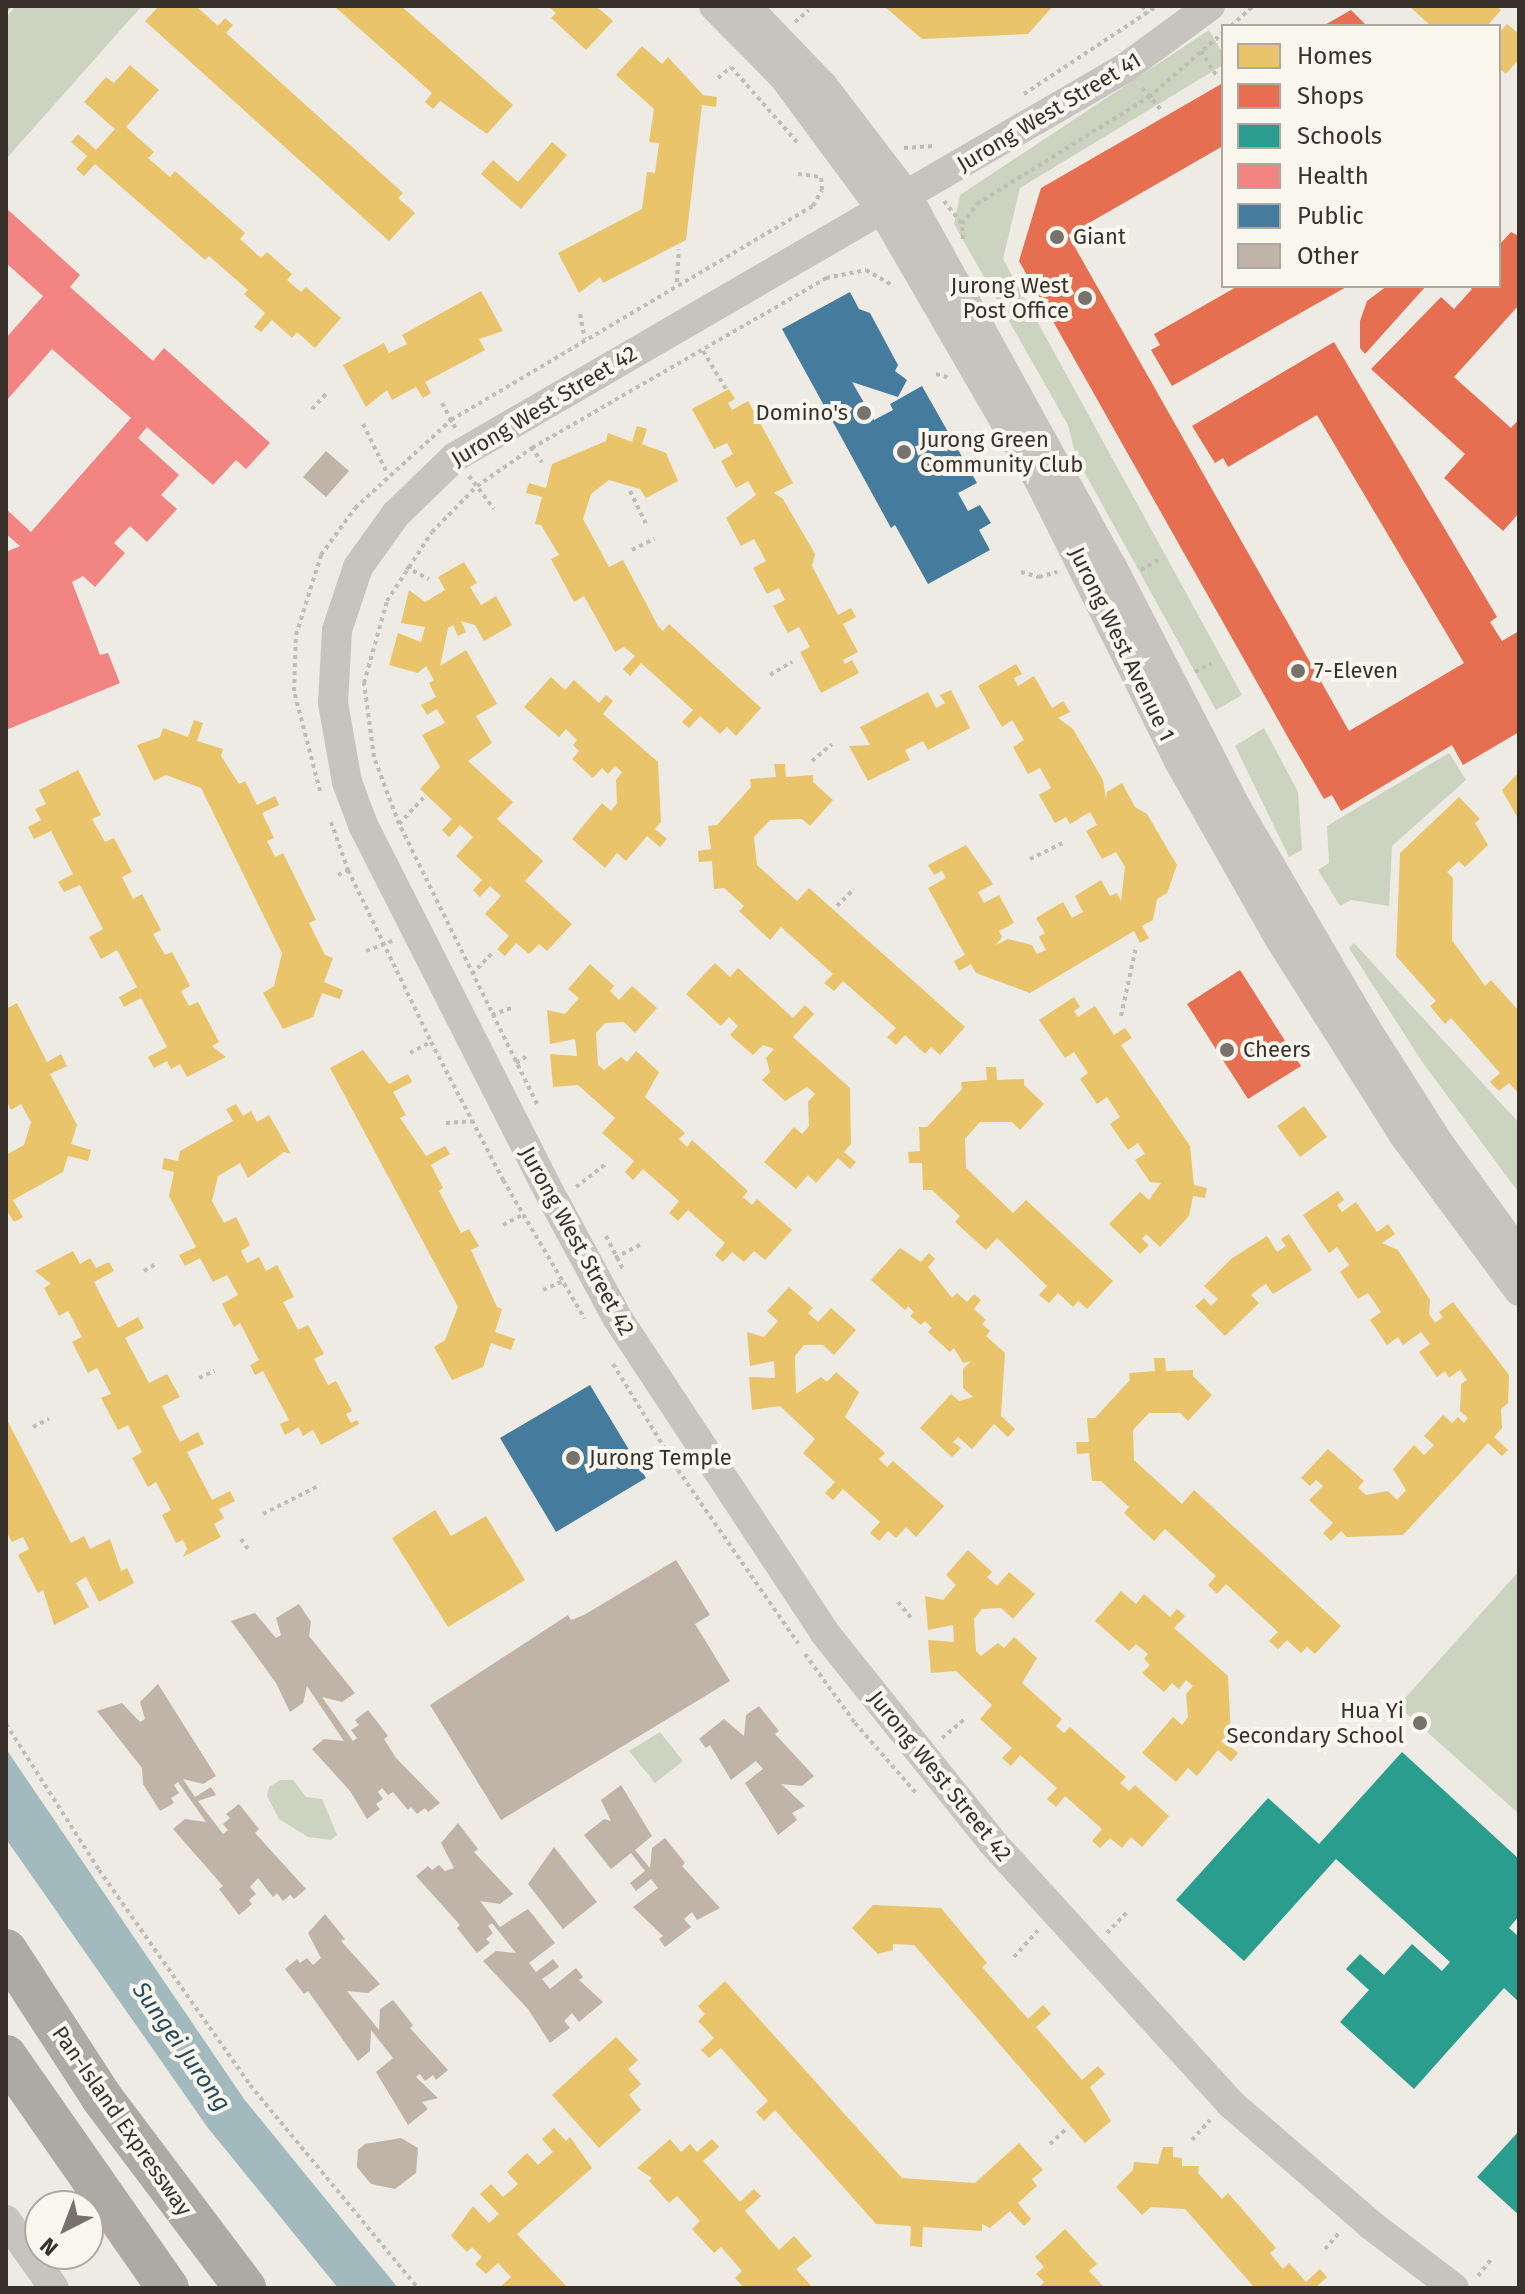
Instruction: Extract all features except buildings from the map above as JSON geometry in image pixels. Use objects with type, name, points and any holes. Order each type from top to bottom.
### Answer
[{"type":"highway","name":"Pan-Island Expressway","points":[[6,1950],[102,2098],[245,2288]]},
{"type":"highway","points":[[6,2056],[168,2288]]},
{"type":"street","name":"Jurong West Avenue 1","points":[[714,6],[784,77],[895,204],[1039,480],[1179,761],[1278,936],[1403,1134],[1519,1291]]},
{"type":"street","name":"Jurong West Avenue 1","points":[[746,6],[823,86],[1111,565],[1237,809],[1373,1040],[1519,1254]]},
{"type":"street","name":"Jurong West Street 41","points":[[895,204],[1125,68],[1192,38],[1210,6]]},
{"type":"street","name":"Jurong West Street 42","points":[[895,204],[468,448],[404,505],[358,567],[337,630],[331,681],[347,782],[451,1005],[618,1319],[824,1632],[992,1842],[1231,2104],[1371,2225],[1463,2286]]},
{"type":"street","points":[[6,2220],[54,2288]]},
{"type":"path","points":[[1012,102],[1157,6]]},
{"type":"path","points":[[1233,24],[1253,6]]},
{"type":"path","points":[[795,22],[809,10]]},
{"type":"path","points":[[1192,38],[1221,33]]},
{"type":"path","points":[[1192,38],[1216,75]]},
{"type":"path","points":[[962,237],[962,224],[977,204],[1111,123],[1176,76],[1192,38]]},
{"type":"path","points":[[718,78],[731,67],[808,154]]},
{"type":"path","points":[[910,150],[941,142]]},
{"type":"path","points":[[323,798],[294,691],[296,635],[321,555],[387,473],[451,420],[677,282],[813,206],[822,190],[822,177],[817,165]]},
{"type":"path","points":[[798,174],[822,177]]},
{"type":"path","points":[[677,282],[679,249]]},
{"type":"path","points":[[543,1117],[399,824],[374,757],[364,683],[387,601],[405,566],[477,486],[532,448],[826,278],[866,270],[882,276]]},
{"type":"path","points":[[580,314],[585,339]]},
{"type":"path","points":[[703,351],[726,389]]},
{"type":"path","points":[[936,374],[953,378]]},
{"type":"path","points":[[312,409],[328,392]]},
{"type":"path","points":[[363,424],[387,473]]},
{"type":"path","points":[[630,491],[646,524]]},
{"type":"path","points":[[483,494],[494,509]]},
{"type":"path","points":[[632,550],[654,539]]},
{"type":"path","points":[[1135,573],[1159,559]]},
{"type":"path","points":[[405,566],[429,579]]},
{"type":"path","points":[[1021,572],[1039,577],[1063,571]]},
{"type":"path","points":[[770,675],[792,662]]},
{"type":"path","points":[[1189,675],[1211,664]]},
{"type":"path","points":[[812,761],[832,744]]},
{"type":"path","points":[[399,824],[424,797]]},
{"type":"path","points":[[328,813],[348,870],[431,1042],[472,1121],[593,1330]]},
{"type":"path","points":[[1030,859],[1065,842]]},
{"type":"path","points":[[837,906],[854,889]]},
{"type":"path","points":[[1121,1016],[1136,947]]},
{"type":"path","points":[[472,974],[491,954]]},
{"type":"path","points":[[492,1015],[514,1007]]},
{"type":"path","points":[[410,1053],[431,1042]]},
{"type":"path","points":[[516,1063],[529,1055]]},
{"type":"path","points":[[446,1123],[472,1121]]},
{"type":"path","points":[[571,1172],[584,1198]]},
{"type":"path","points":[[604,1234],[630,1282]]},
{"type":"path","points":[[144,1271],[158,1263]]},
{"type":"path","points":[[608,1355],[781,1620],[855,1723],[921,1798]]},
{"type":"path","points":[[199,1378],[214,1371]]},
{"type":"path","points":[[33,1427],[49,1419]]},
{"type":"path","points":[[263,1514],[320,1485]]},
{"type":"path","points":[[241,1539],[248,1549]]},
{"type":"path","points":[[898,1602],[912,1619]]},
{"type":"path","points":[[941,1739],[965,1719]]},
{"type":"path","points":[[6,1724],[117,1895],[250,2085],[418,2288]]},
{"type":"path","points":[[930,1727],[949,1749]]},
{"type":"path","points":[[1094,1926],[1103,1937],[1129,1910]]},
{"type":"path","points":[[1028,1919],[1047,1941]]},
{"type":"path","points":[[1014,1957],[1038,1930]]},
{"type":"path","points":[[1192,2140],[1214,2115]]},
{"type":"path","points":[[1050,2144],[1065,2130]]},
{"type":"path","points":[[1330,2219],[1354,2239]]},
{"type":"path","points":[[1463,2286],[1492,2258]]},
{"type":"green space","points":[[16,6],[140,8],[6,159],[6,17]]},
{"type":"green space","points":[[1209,30],[1221,51],[1221,66],[1020,188],[1003,259],[1242,695],[1216,710],[1076,457],[1068,425],[954,224],[960,195]]},
{"type":"green space","points":[[1264,728],[1298,792],[1302,850],[1289,857],[1235,746]]},
{"type":"green space","points":[[1449,753],[1466,780],[1392,846],[1389,906],[1351,900],[1340,906],[1318,870],[1329,863],[1327,826]]},
{"type":"green space","points":[[1354,943],[1519,1123],[1519,1193],[1423,1063],[1349,948]]},
{"type":"green space","points":[[1519,1571],[1519,1814],[1398,1706]]},
{"type":"green space","points":[[660,1732],[683,1761],[655,1783],[629,1751]]},
{"type":"green space","points":[[280,1780],[293,1780],[306,1797],[322,1799],[337,1835],[331,1840],[308,1837],[279,1819],[267,1796],[269,1787]]},
{"type":"water","name":"Sungei Jurong","points":[[6,1749],[244,2099],[398,2288],[338,2288],[208,2128],[6,1839]]},
{"type":"place","name":"Giant","points":[[1057,237]]},
{"type":"place","name":"Jurong West Post Office","points":[[1085,298]]},
{"type":"place","name":"Domino's","points":[[864,413]]},
{"type":"place","name":"Jurong Green Community Club","points":[[904,452]]},
{"type":"place","name":"7-Eleven","points":[[1298,671]]},
{"type":"place","name":"Cheers","points":[[1227,1050]]},
{"type":"place","name":"Jurong Temple","points":[[573,1458]]},
{"type":"place","name":"Hua Yi Secondary School","points":[[1420,1723]]}]
